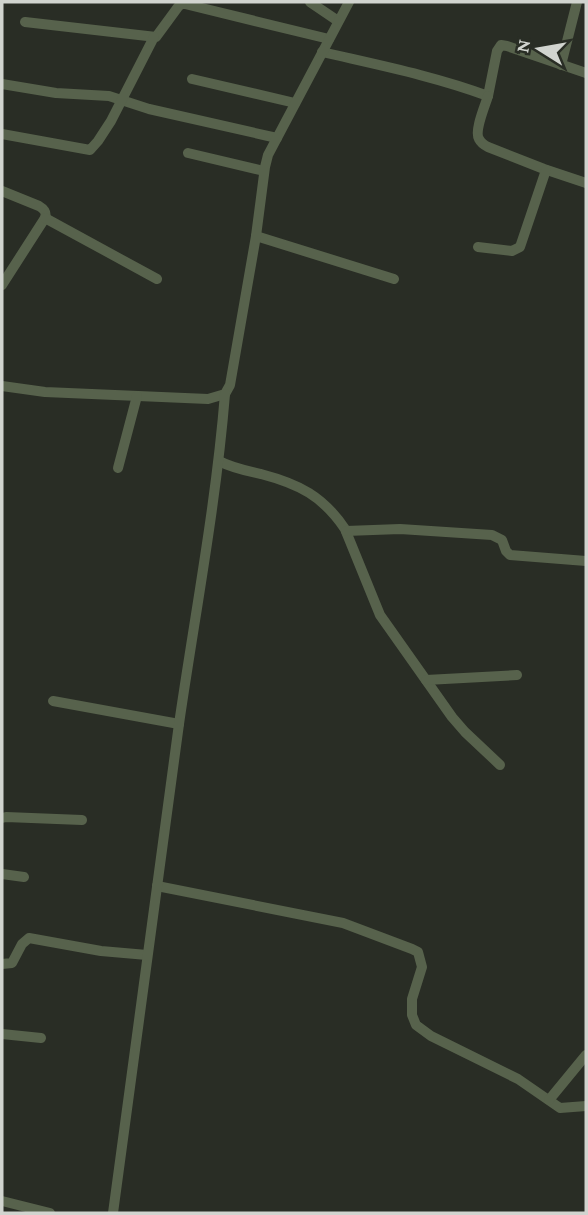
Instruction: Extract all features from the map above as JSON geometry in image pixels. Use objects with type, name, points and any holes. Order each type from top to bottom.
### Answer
[{"type":"street","points":[[310,2],[338,21]]},
{"type":"street","points":[[113,1213],[179,724],[219,461],[225,394],[230,384],[256,236],[264,171],[268,155],[349,2]]},
{"type":"street","points":[[561,65],[577,2]]},
{"type":"street","points":[[2,134],[90,150],[99,141],[155,37],[181,3],[329,39]]},
{"type":"street","points":[[25,22],[155,37]]},
{"type":"street","points":[[586,73],[501,45],[497,51],[477,132],[479,139],[488,147],[586,183]]},
{"type":"street","points":[[322,52],[428,77],[488,96]]},
{"type":"street","points":[[192,79],[295,103]]},
{"type":"street","points":[[2,84],[56,93],[109,96],[149,109],[277,138]]},
{"type":"street","points":[[188,153],[264,171]]},
{"type":"street","points":[[478,247],[512,251],[520,247],[546,170]]},
{"type":"street","points":[[2,191],[45,210],[45,218],[2,285]]},
{"type":"street","points":[[45,218],[157,279]]},
{"type":"street","points":[[256,236],[394,279]]},
{"type":"street","points":[[2,386],[45,392],[208,399],[225,394]]},
{"type":"street","points":[[118,468],[137,396]]},
{"type":"street","points":[[219,461],[234,468],[283,480],[311,493],[337,517],[346,531],[380,615],[452,717],[500,765]]},
{"type":"street","points":[[346,531],[400,528],[492,535],[502,540],[510,555],[586,561]]},
{"type":"street","points":[[426,680],[517,675]]},
{"type":"street","points":[[53,701],[179,724]]},
{"type":"street","points":[[2,818],[82,820]]},
{"type":"street","points":[[2,874],[24,877]]},
{"type":"street","points":[[157,886],[343,923],[418,952],[422,967],[412,999],[412,1015],[416,1025],[431,1036],[518,1079],[564,1108],[586,1106]]},
{"type":"street","points":[[2,964],[12,963],[22,944],[29,938],[92,950],[147,955]]},
{"type":"street","points":[[2,1034],[41,1038]]},
{"type":"street","points":[[549,1100],[586,1055]]},
{"type":"street","points":[[2,1201],[50,1213]]}]
